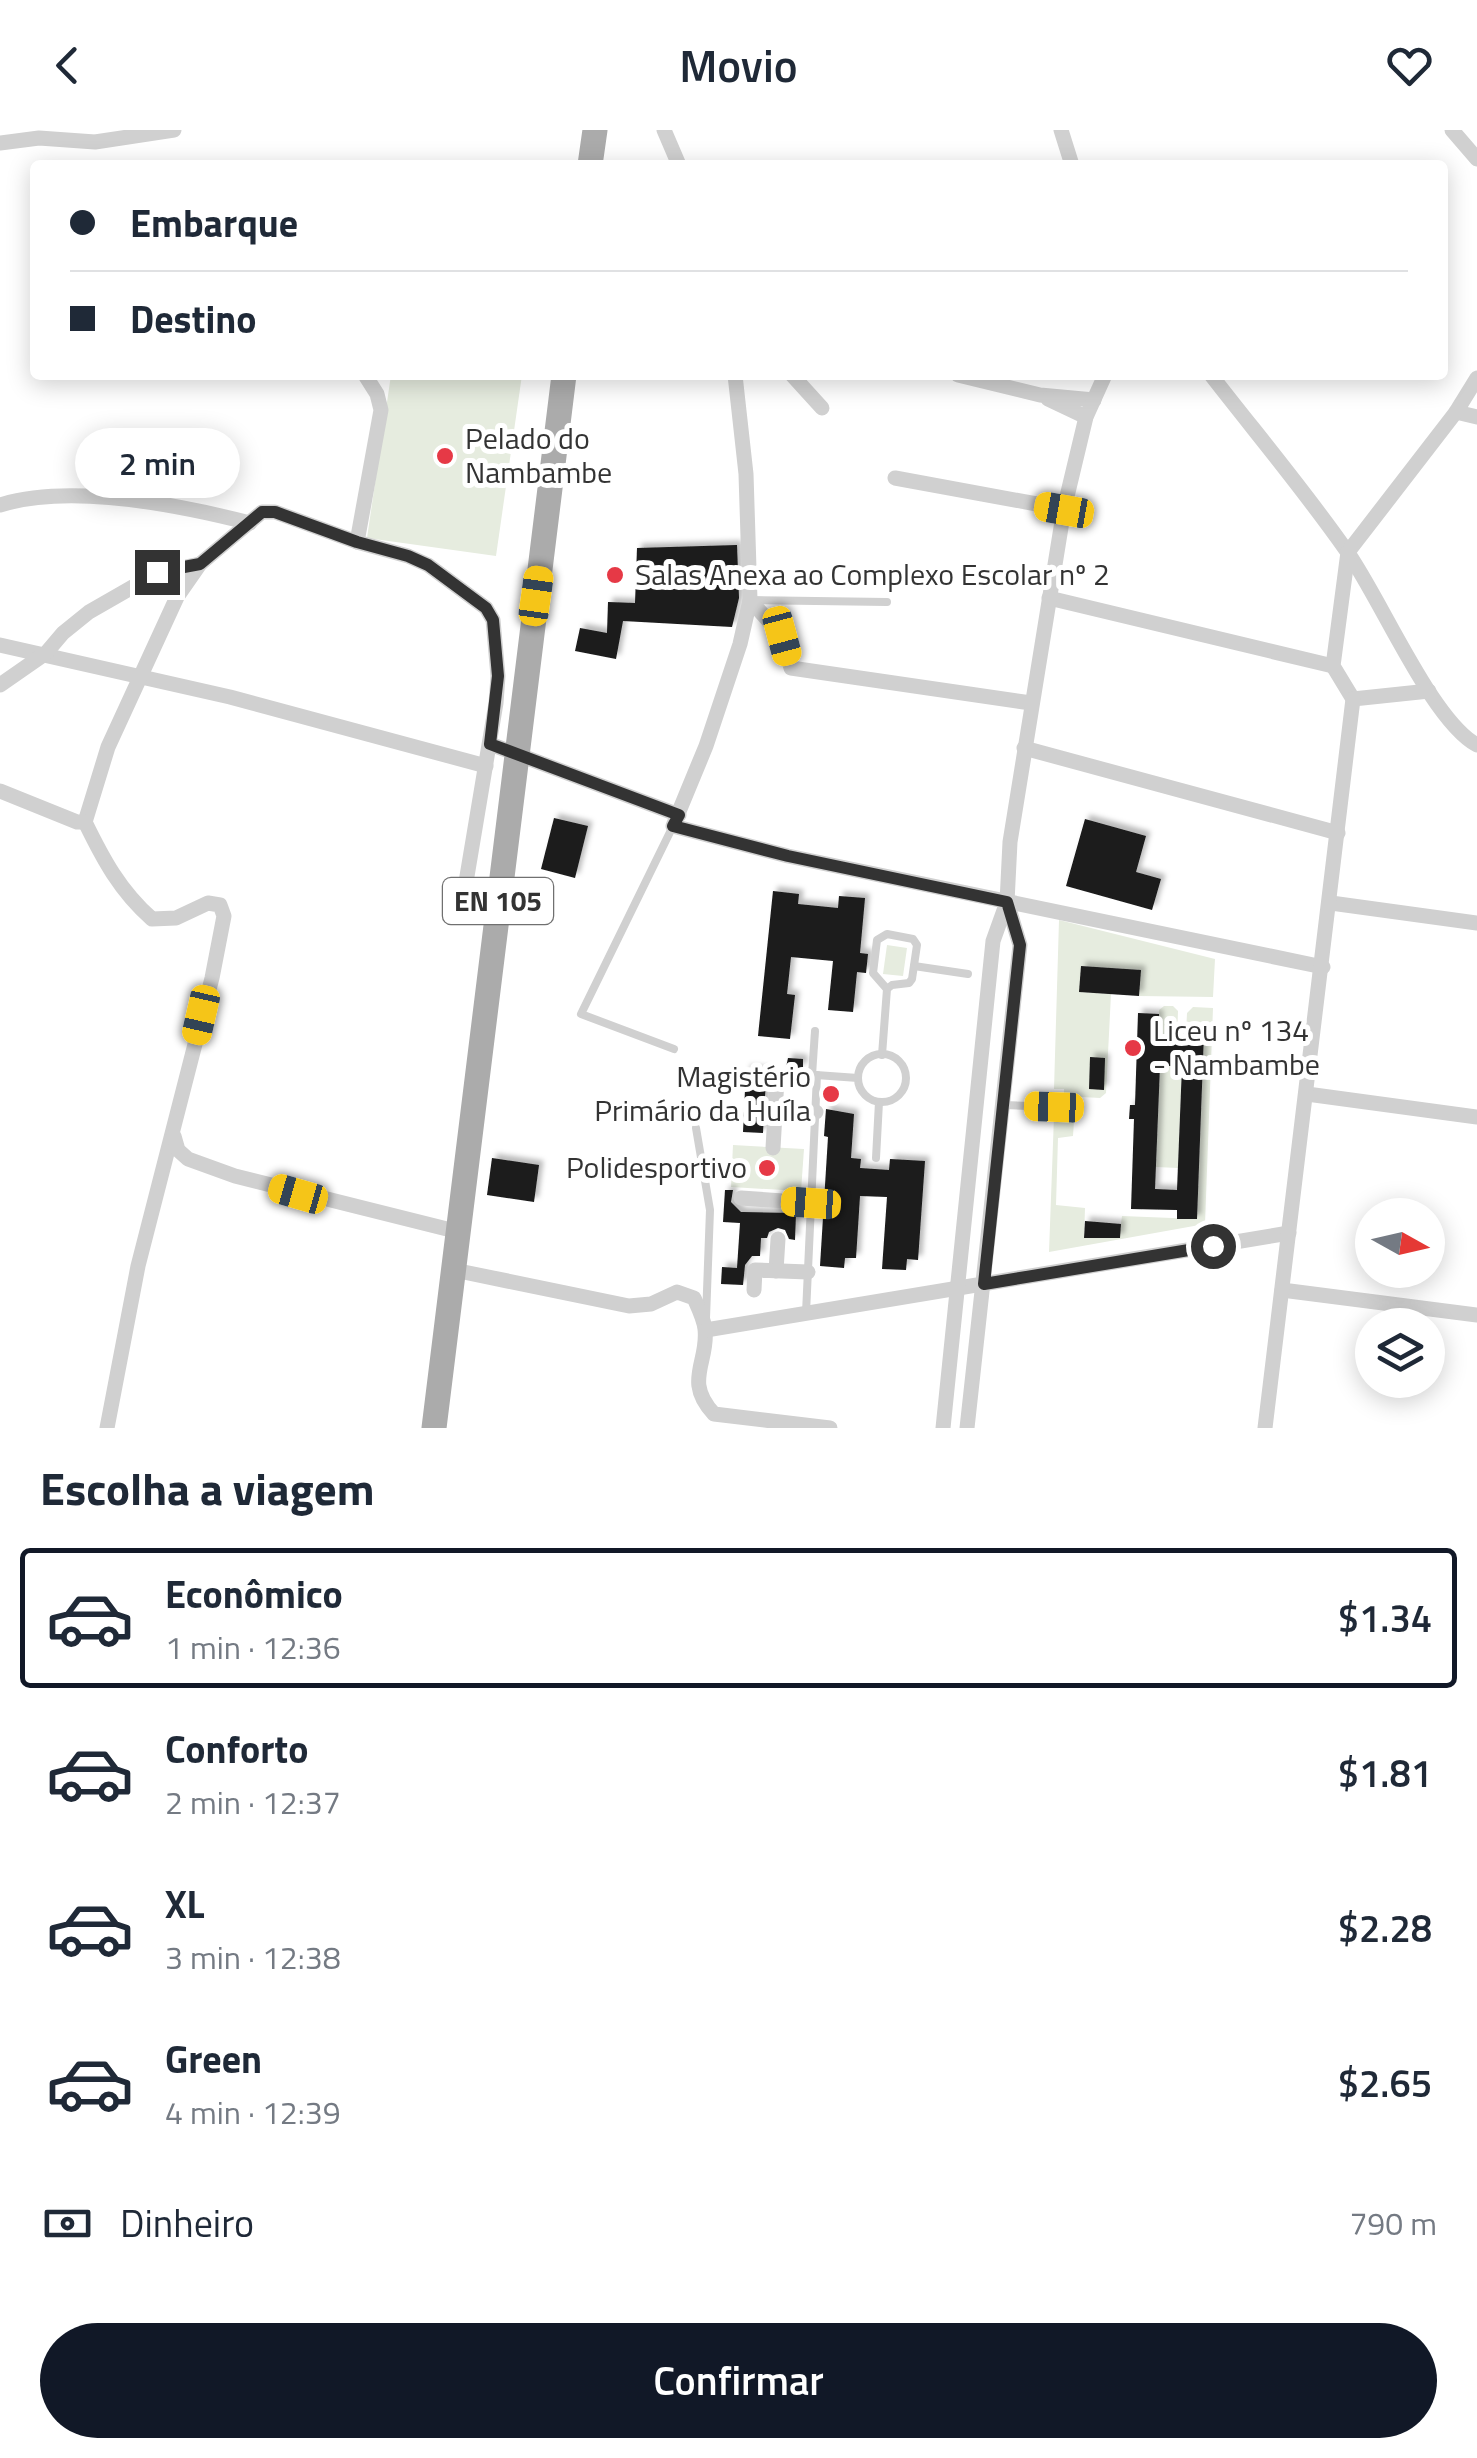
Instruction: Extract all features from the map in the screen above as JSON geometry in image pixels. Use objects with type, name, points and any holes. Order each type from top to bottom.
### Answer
[{"type":"main road","points":[[591,160],[594,130]]},
{"type":"main road","name":"EN 105","points":[[434,1428],[563,380]]},
{"type":"street","points":[[0,143],[40,138],[94,142],[174,130]]},
{"type":"street","points":[[664,130],[677,160]]},
{"type":"street","points":[[1061,130],[1070,160]]},
{"type":"street","points":[[1452,130],[1477,158]]},
{"type":"street","points":[[357,542],[381,410],[368,380]]},
{"type":"street","points":[[676,820],[706,746],[740,644],[750,600],[746,474],[735,380]]},
{"type":"street","points":[[797,380],[822,408]]},
{"type":"street","points":[[978,380],[1040,395],[1094,400]]},
{"type":"street","points":[[942,1428],[993,941],[1007,902],[1010,842],[1064,510],[1086,417],[1104,380]]},
{"type":"street","points":[[1214,380],[1348,552],[1429,691],[1464,737],[1477,745]]},
{"type":"street","points":[[1265,1428],[1354,698],[1334,666],[1348,552],[1476,384]]},
{"type":"street","points":[[1040,395],[1086,417]]},
{"type":"street","points":[[1456,412],[1477,417]]},
{"type":"street","points":[[895,478],[1064,510]]},
{"type":"street","points":[[0,505],[58,497],[169,504],[250,523]]},
{"type":"street","points":[[107,1428],[138,1266],[212,978],[224,916],[220,905],[208,903],[176,918],[152,919],[132,901],[107,868],[85,822],[108,747],[177,597],[200,564],[262,512],[275,512],[428,565],[486,608],[493,620],[498,676],[461,912]]},
{"type":"street","points":[[0,685],[46,653],[63,633],[90,612],[157,572],[200,564]]},
{"type":"street","points":[[1049,598],[1334,666]]},
{"type":"street","points":[[750,600],[782,636],[791,668],[1031,703]]},
{"type":"street","points":[[0,645],[230,697],[486,766]]},
{"type":"street","points":[[1354,698],[1429,691]]},
{"type":"street","points":[[490,744],[676,820],[788,856],[1323,966]]},
{"type":"street","points":[[1024,748],[1338,832]]},
{"type":"street","points":[[0,792],[85,822]]},
{"type":"street","points":[[967,1428],[1020,945],[1007,902]]},
{"type":"street","points":[[1331,904],[1477,923]]},
{"type":"street","points":[[773,1148],[776,1078]]},
{"type":"street","points":[[1307,1094],[1477,1117]]},
{"type":"street","points":[[775,1110],[816,1112]]},
{"type":"street","points":[[172,1132],[178,1150],[188,1159],[235,1176],[459,1232]]},
{"type":"street","points":[[741,1198],[811,1203]]},
{"type":"street","points":[[706,1330],[1290,1233]]},
{"type":"street","points":[[776,1271],[778,1239]]},
{"type":"street","points":[[454,1270],[630,1306],[652,1304],[677,1292],[694,1298],[706,1330],[698,1370],[702,1402],[714,1414],[830,1428]]},
{"type":"street","points":[[754,1290],[755,1270],[808,1272]]},
{"type":"street","points":[[1282,1290],[1477,1316]]},
{"type":"lane","points":[[750,600],[887,602]]},
{"type":"lane","points":[[674,1049],[581,1014],[676,820]]},
{"type":"lane","points":[[882,1055],[887,989],[873,973],[878,940],[881,936],[913,939],[917,945],[909,983],[887,989]]},
{"type":"lane","points":[[914,966],[968,974]]},
{"type":"lane","points":[[806,1313],[816,1112],[811,1075],[814,1032]]},
{"type":"lane","points":[[882,1055],[898,1061],[906,1082],[898,1096],[879,1102],[862,1092],[858,1078],[864,1062],[882,1055]]},
{"type":"lane","points":[[811,1075],[858,1078]]},
{"type":"lane","points":[[876,1158],[879,1102]]},
{"type":"lane","points":[[1004,1105],[1054,1107]]},
{"type":"lane","points":[[696,1128],[710,1210],[706,1330]]},
{"type":"shaded area","name":"Pelado do Nambambe","points":[[390,380],[521,380],[496,556],[367,538]]},
{"type":"shaded area","points":[[1059,920],[1215,959],[1213,997],[1139,996],[1140,970],[1081,966],[1080,992],[1111,994],[1106,1093],[1100,1098],[1064,1096],[1064,1089],[1054,1089]]},
{"type":"shaded area","points":[[887,945],[907,948],[903,976],[883,974]]},
{"type":"shaded area","points":[[1173,1006],[1178,1011],[1177,1042],[1158,1041],[1159,1010]]},
{"type":"shaded area","points":[[1193,1007],[1213,1008],[1205,1224],[1049,1252],[1054,1116],[1069,1116],[1074,1121],[1073,1136],[1058,1138],[1056,1205],[1085,1208],[1084,1238],[1119,1238],[1122,1216],[1197,1219],[1204,1034],[1186,1033],[1187,1013]]},
{"type":"shaded area","points":[[1160,1066],[1182,1066],[1178,1168],[1156,1167]]},
{"type":"shaded area","name":"Polidesportivo","points":[[733,1145],[804,1149],[801,1191],[731,1187]]},
{"type":"building","points":[[737,545],[739,598],[732,627],[623,621],[616,659],[575,651],[580,628],[607,633],[608,602],[635,603],[637,548]]},
{"type":"building","points":[[554,818],[588,826],[575,878],[541,869]]},
{"type":"building","points":[[1085,819],[1146,836],[1136,872],[1161,879],[1152,910],[1066,886]]},
{"type":"building","points":[[773,891],[799,894],[798,904],[838,908],[839,896],[865,898],[860,953],[868,954],[866,973],[857,972],[853,1012],[828,1010],[833,961],[791,957],[787,994],[795,995],[790,1039],[758,1036]]},
{"type":"building","points":[[1081,966],[1141,970],[1139,996],[1079,992]]},
{"type":"building","points":[[1138,1013],[1159,1014],[1158,1041],[1183,1042],[1184,1032],[1204,1033],[1197,1219],[1177,1219],[1177,1210],[1131,1209],[1134,1119],[1129,1119],[1130,1105],[1135,1105]],"holes":[[[1160,1066],[1182,1066],[1177,1190],[1155,1189]]]},
{"type":"building","points":[[1090,1057],[1105,1058],[1104,1090],[1089,1089]]},
{"type":"building","points":[[788,1058],[803,1059],[803,1067],[796,1069],[795,1074],[802,1082],[801,1089],[788,1088]]},
{"type":"building","points":[[746,1069],[770,1071],[766,1078],[763,1133],[743,1132]]},
{"type":"building","points":[[826,1109],[854,1114],[851,1158],[861,1159],[860,1168],[889,1170],[890,1159],[925,1161],[918,1260],[907,1259],[906,1270],[882,1269],[887,1197],[860,1196],[856,1258],[845,1258],[844,1268],[820,1266],[828,1137],[824,1136]]},
{"type":"building","points":[[492,1158],[539,1165],[534,1202],[487,1195]]},
{"type":"building","points":[[725,1190],[733,1190],[731,1202],[741,1212],[796,1213],[795,1240],[778,1228],[769,1232],[767,1238],[761,1238],[760,1256],[752,1256],[745,1265],[743,1285],[721,1284],[722,1267],[737,1268],[740,1223],[723,1222]]},
{"type":"building","points":[[1085,1221],[1121,1224],[1120,1238],[1084,1238]]},
{"type":"place","name":"Pelado do Nambambe","points":[[445,456]]},
{"type":"place","name":"Salas Anexa ao Complexo Escolar nº 2","points":[[615,575]]},
{"type":"place","name":"Liceu nº 134 - Nambambe","points":[[1133,1048]]},
{"type":"place","name":"Magistério Primário da Huíla","points":[[831,1094]]},
{"type":"place","name":"Polidesportivo","points":[[767,1168]]},
{"type":"route","points":[[157,572],[200,564],[262,512],[275,512],[408,556],[428,565],[486,608],[493,620],[498,676],[490,744],[679,815],[673,826],[788,856],[1007,902],[1020,945],[984,1284],[1213,1246]]}]
